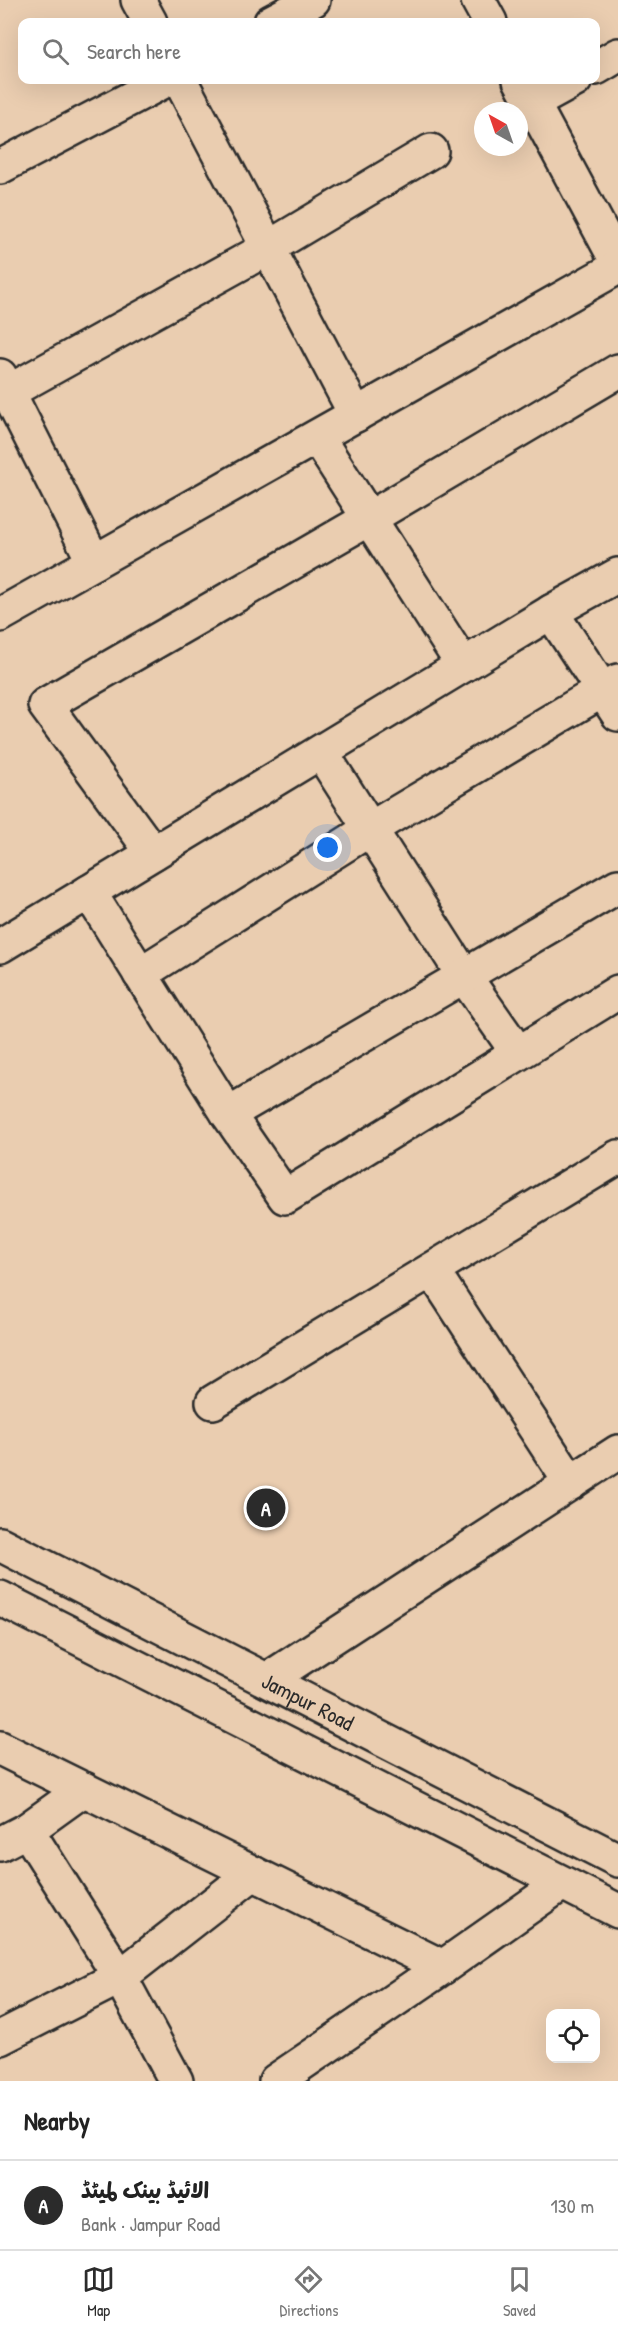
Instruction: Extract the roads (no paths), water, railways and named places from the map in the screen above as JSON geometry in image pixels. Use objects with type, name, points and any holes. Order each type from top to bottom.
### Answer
[{"type":"street","points":[[138,0],[148,18]]},
{"type":"street","points":[[279,18],[313,0]]},
{"type":"street","points":[[478,0],[488,18]]},
{"type":"street","points":[[600,66],[618,55]]},
{"type":"street","points":[[0,167],[158,84]]},
{"type":"street","points":[[182,84],[356,415]]},
{"type":"street","points":[[0,615],[618,265],[527,92],[559,84]]},
{"type":"street","points":[[94,562],[4,384],[268,248],[430,151]]},
{"type":"street","points":[[153,853],[45,705],[368,519],[618,371]]},
{"type":"street","points":[[317,437],[463,665]]},
{"type":"street","points":[[0,946],[551,612],[618,575]]},
{"type":"street","points":[[140,974],[370,829],[613,695],[551,612]]},
{"type":"street","points":[[321,752],[464,976],[518,1053]]},
{"type":"street","points":[[228,1114],[618,886]]},
{"type":"street","points":[[89,892],[228,1114],[285,1197],[618,992]]},
{"type":"street","points":[[213,1402],[618,1158]]},
{"type":"street","points":[[432,1270],[571,1483]]},
{"type":"street","points":[[267,1680],[618,1452]]},
{"type":"street","name":"Jampur Road","points":[[0,1544],[618,1860]]},
{"type":"street","points":[[0,1598],[618,1911]]},
{"type":"street","points":[[0,1748],[443,1967]]},
{"type":"street","points":[[84,1789],[14,1837],[120,1977],[176,2081]]},
{"type":"street","points":[[0,2038],[120,1977],[253,1873]]},
{"type":"street","points":[[276,2081],[561,1884]]},
{"type":"place","name":"الائیڈ بینک لمیٹڈ","points":[[266,1508]]}]
